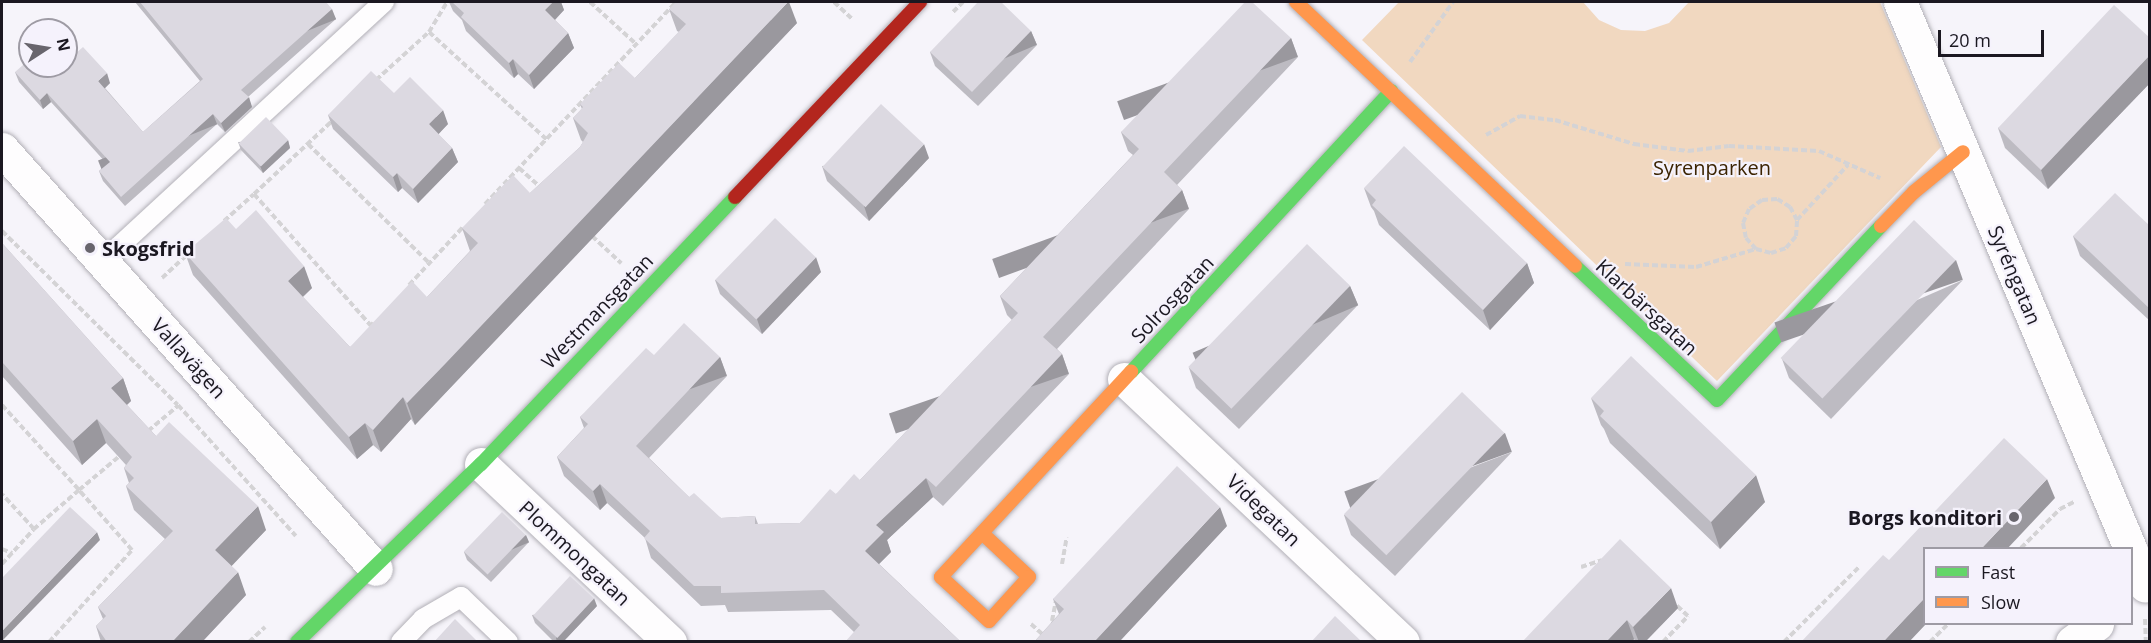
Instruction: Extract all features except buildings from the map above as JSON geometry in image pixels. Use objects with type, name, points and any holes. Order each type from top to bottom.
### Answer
[{"type":"street","name":"Westmansgatan","points":[[297,642],[376,569],[480,464],[920,2]]},
{"type":"street","name":"Klarbärsgatan","points":[[1296,2],[1717,400],[1914,192],[1963,152]]},
{"type":"street","name":"Syréngatan","points":[[1900,2],[2129,547]]},
{"type":"street","name":"Solrosgatan","points":[[982,533],[1029,577],[989,621],[941,577],[1391,91]]},
{"type":"street","name":"Vallavägen","points":[[2,149],[376,569]]},
{"type":"street","name":"Videgatan","points":[[1124,379],[1403,642]]},
{"type":"street","name":"Plommongatan","points":[[480,464],[670,642]]},
{"type":"street","points":[[2133,557],[2142,589]]},
{"type":"street","points":[[2072,642],[2096,625]]},
{"type":"lane","points":[[102,261],[384,2]]},
{"type":"lane","points":[[401,642],[423,619],[461,597],[508,642]]},
{"type":"path","points":[[368,88],[429,32],[447,2]]},
{"type":"path","points":[[590,2],[636,44]]},
{"type":"path","points":[[478,211],[676,2]]},
{"type":"path","points":[[834,2],[853,20]]},
{"type":"path","points":[[1391,91],[1453,2]]},
{"type":"path","points":[[429,32],[546,139]]},
{"type":"path","points":[[221,224],[342,112]]},
{"type":"path","points":[[1455,153],[1520,116],[1555,120],[1634,144],[1688,152],[1729,146],[1819,151],[1914,192]]},
{"type":"path","points":[[308,144],[429,263]]},
{"type":"path","points":[[1797,220],[1848,165]]},
{"type":"path","points":[[519,168],[545,192]]},
{"type":"path","points":[[254,194],[371,326],[378,318]]},
{"type":"path","points":[[1585,275],[1610,262],[1656,268],[1696,267],[1756,249],[1771,253],[1786,248],[1796,236],[1797,220],[1790,207],[1777,199],[1762,200],[1749,209],[1744,230],[1756,249]]},
{"type":"path","points":[[407,286],[470,220]]},
{"type":"path","points":[[2,231],[178,405],[301,542]]},
{"type":"path","points":[[587,231],[621,263]]},
{"type":"path","points":[[156,283],[197,246]]},
{"type":"path","points":[[142,436],[208,378]]},
{"type":"path","points":[[2,405],[132,550],[49,641]]},
{"type":"path","points":[[2,564],[34,529],[124,452]]},
{"type":"path","points":[[2,494],[34,529]]},
{"type":"path","points":[[2023,547],[2060,508]]},
{"type":"path","points":[[2,549],[12,554]]},
{"type":"path","points":[[1581,567],[1612,557]]},
{"type":"path","points":[[1784,642],[1860,566]]},
{"type":"path","points":[[1663,642],[1688,616],[1672,600]]},
{"type":"path","points":[[1930,642],[1947,625]]},
{"type":"path","points":[[2147,642],[2150,638]]},
{"type":"green space","name":"Syrenparken","points":[[1399,2],[1583,2],[1599,20],[1621,30],[1645,31],[1669,23],[1689,2],[1880,2],[1941,147],[1717,381],[1362,40]]},
{"type":"traffic: fast","points":[[1131,372],[1391,91]]},
{"type":"traffic: fast","points":[[297,642],[481,464],[735,197]]},
{"type":"traffic: fast","points":[[1575,266],[1717,400],[1881,226]]},
{"type":"traffic: slow","points":[[1296,2],[1575,266]]},
{"type":"traffic: slow","points":[[1881,226],[1914,192],[1963,152]]},
{"type":"traffic: slow","points":[[982,533],[1029,577],[989,621],[941,577],[1131,372]]},
{"type":"traffic: jam","points":[[735,197],[920,2]]},
{"type":"place","name":"Skogsfrid","points":[[90,248]]},
{"type":"place","name":"Borgs konditori","points":[[2014,517]]}]
